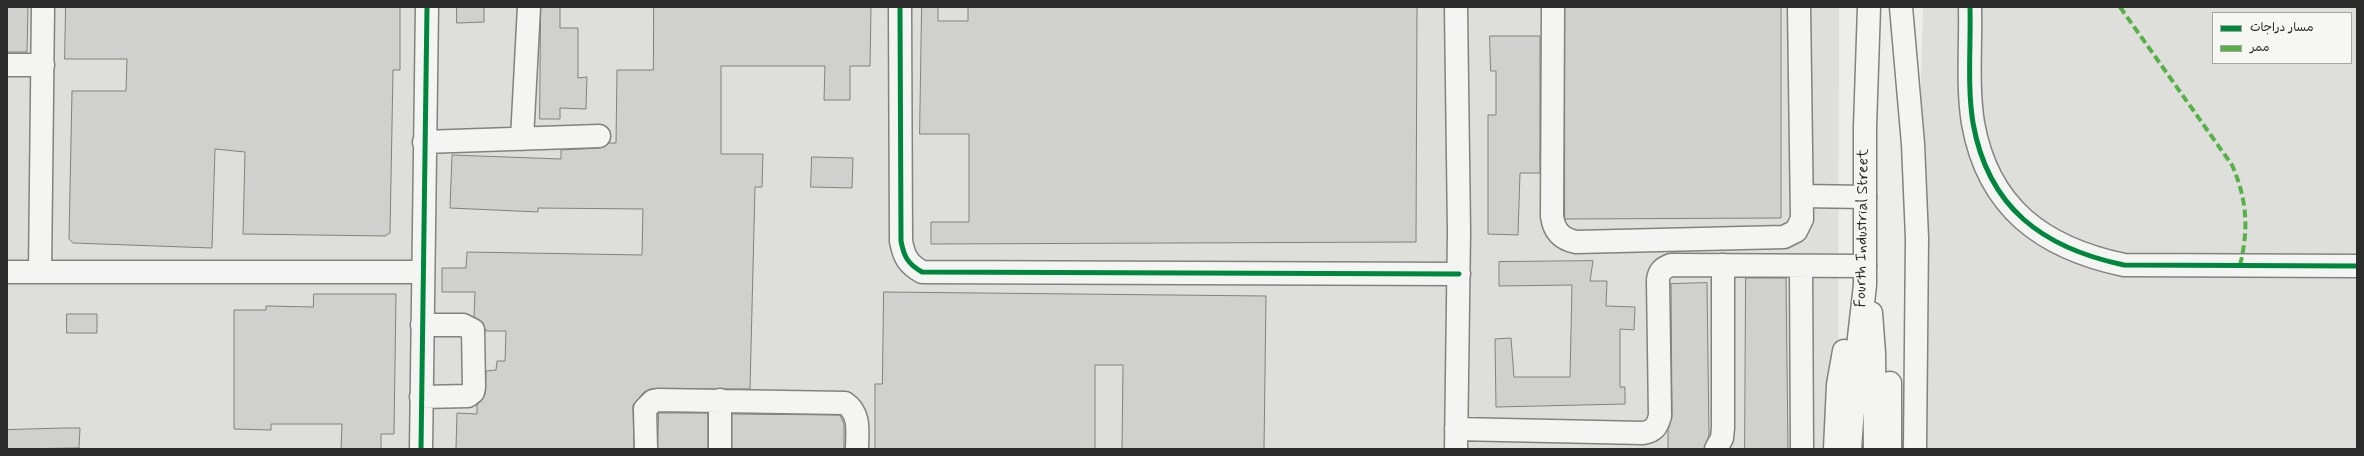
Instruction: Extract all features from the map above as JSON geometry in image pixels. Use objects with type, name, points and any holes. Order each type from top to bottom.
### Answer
[{"type":"street","points":[[40,272],[43,7]]},
{"type":"street","points":[[421,449],[422,272],[427,7]]},
{"type":"street","points":[[522,139],[529,7]]},
{"type":"street","points":[[900,7],[903,254],[911,265],[922,272],[1459,274]]},
{"type":"street","points":[[1456,7],[1459,274],[1456,439],[1643,433],[1652,431],[1658,425],[1660,416],[1659,273],[1664,267],[1671,265],[1801,266],[1865,276]]},
{"type":"street","points":[[1553,7],[1552,216],[1553,224],[1562,237],[1576,242],[1784,237],[1791,235],[1800,225],[1802,219],[1799,7]]},
{"type":"street","points":[[1864,7],[1868,35]]},
{"type":"street","name":"Fourth Industrial Street","points":[[1850,449],[1856,364],[1865,276],[1869,7]]},
{"type":"street","points":[[1901,7],[1913,144],[1917,238],[1915,449]]},
{"type":"street","points":[[1905,54],[1912,7]]},
{"type":"street","points":[[1970,7],[1973,122],[1979,149],[1988,175],[2003,198],[2022,219],[2045,236],[2076,252],[2096,259],[2124,265],[2357,266]]},
{"type":"street","points":[[7,65],[43,65]]},
{"type":"street","points":[[424,142],[599,136]]},
{"type":"street","points":[[1802,196],[1865,198]]},
{"type":"street","points":[[1716,449],[1722,438],[1723,428],[1722,265]]},
{"type":"street","points":[[1801,266],[1802,449]]},
{"type":"street","points":[[7,272],[422,272]]},
{"type":"street","points":[[1865,276],[1872,325],[1875,449]]},
{"type":"street","points":[[1835,449],[1838,385],[1852,318],[1865,276]]},
{"type":"street","points":[[421,397],[468,396],[473,392],[474,387],[473,330],[463,325],[422,326]]},
{"type":"street","points":[[1872,325],[1882,344],[1888,366],[1890,449]]},
{"type":"street","points":[[1915,396],[1929,449]]},
{"type":"street","points":[[720,400],[720,449]]},
{"type":"street","points":[[646,449],[645,409],[652,401],[720,400],[845,403],[852,408],[856,415],[857,449]]},
{"type":"shaded area","points":[[7,7],[1839,7],[1838,449],[7,449]]},
{"type":"shaded area","points":[[1923,7],[2357,7],[2357,449],[1911,449]]},
{"type":"building","points":[[7,7],[28,7],[27,52],[7,52]]},
{"type":"building","points":[[66,7],[400,7],[400,70],[393,70],[390,233],[385,236],[243,234],[245,152],[215,149],[212,248],[73,243],[69,239],[72,91],[126,91],[127,59],[65,59]]},
{"type":"building","points":[[457,7],[484,7],[484,22],[457,23]]},
{"type":"building","points":[[541,7],[560,7],[560,28],[578,28],[578,78],[587,77],[586,109],[560,108],[560,119],[540,119]]},
{"type":"building","points":[[654,7],[871,7],[870,66],[850,66],[850,100],[824,100],[825,66],[721,66],[721,154],[763,154],[762,187],[755,187],[750,389],[650,389],[644,392],[633,405],[634,449],[456,449],[457,413],[477,414],[477,405],[485,394],[486,371],[496,370],[497,361],[505,361],[506,331],[486,331],[483,323],[474,317],[475,292],[442,292],[442,268],[466,268],[467,252],[642,255],[643,209],[538,208],[538,212],[450,208],[452,155],[561,159],[561,150],[599,148],[609,143],[616,143],[617,70],[653,70]]},
{"type":"building","points":[[922,7],[938,7],[938,21],[968,21],[968,7],[1417,7],[1416,242],[931,244],[931,222],[969,222],[969,134],[920,134]]},
{"type":"building","points":[[1565,7],[1781,7],[1781,218],[1565,219]]},
{"type":"building","points":[[1490,36],[1540,36],[1540,173],[1520,173],[1518,235],[1488,234],[1488,115],[1496,115],[1496,71],[1491,71]]},
{"type":"building","points":[[812,157],[853,158],[852,188],[811,187]]},
{"type":"building","points":[[1593,261],[1590,281],[1607,281],[1606,306],[1635,307],[1634,330],[1620,329],[1620,387],[1625,387],[1625,404],[1496,407],[1495,339],[1511,338],[1514,377],[1570,377],[1572,285],[1499,286],[1499,262]]},
{"type":"building","points":[[1746,278],[1786,278],[1788,449],[1745,449]]},
{"type":"building","points":[[1707,283],[1709,436],[1704,449],[1668,449],[1668,430],[1672,416],[1671,284]]},
{"type":"building","points":[[884,292],[1266,296],[1264,449],[1122,449],[1123,365],[1095,365],[1095,449],[875,449],[875,384],[882,384]]},
{"type":"building","points":[[314,294],[396,294],[394,434],[381,434],[381,449],[341,449],[342,424],[271,424],[271,430],[234,429],[234,310],[266,310],[266,306],[313,307]]},
{"type":"building","points":[[67,314],[97,314],[97,333],[67,333]]},
{"type":"building","points":[[659,413],[708,413],[708,449],[658,449]]},
{"type":"building","points":[[732,414],[840,415],[844,424],[844,449],[732,449]]},
{"type":"building","points":[[80,428],[79,448],[7,449],[7,430]]},
{"type":"marked path","points":[[2120,7],[2232,165],[2241,190],[2245,214],[2245,239],[2240,265]]},
{"type":"cycle path","points":[[421,449],[427,7]]},
{"type":"cycle path","points":[[900,7],[901,241],[907,260],[922,272],[1459,274]]},
{"type":"cycle path","points":[[1970,7],[1970,95],[1973,123],[1980,153],[1992,179],[2006,201],[2024,220],[2045,235],[2068,248],[2095,258],[2124,265],[2357,266]]}]
